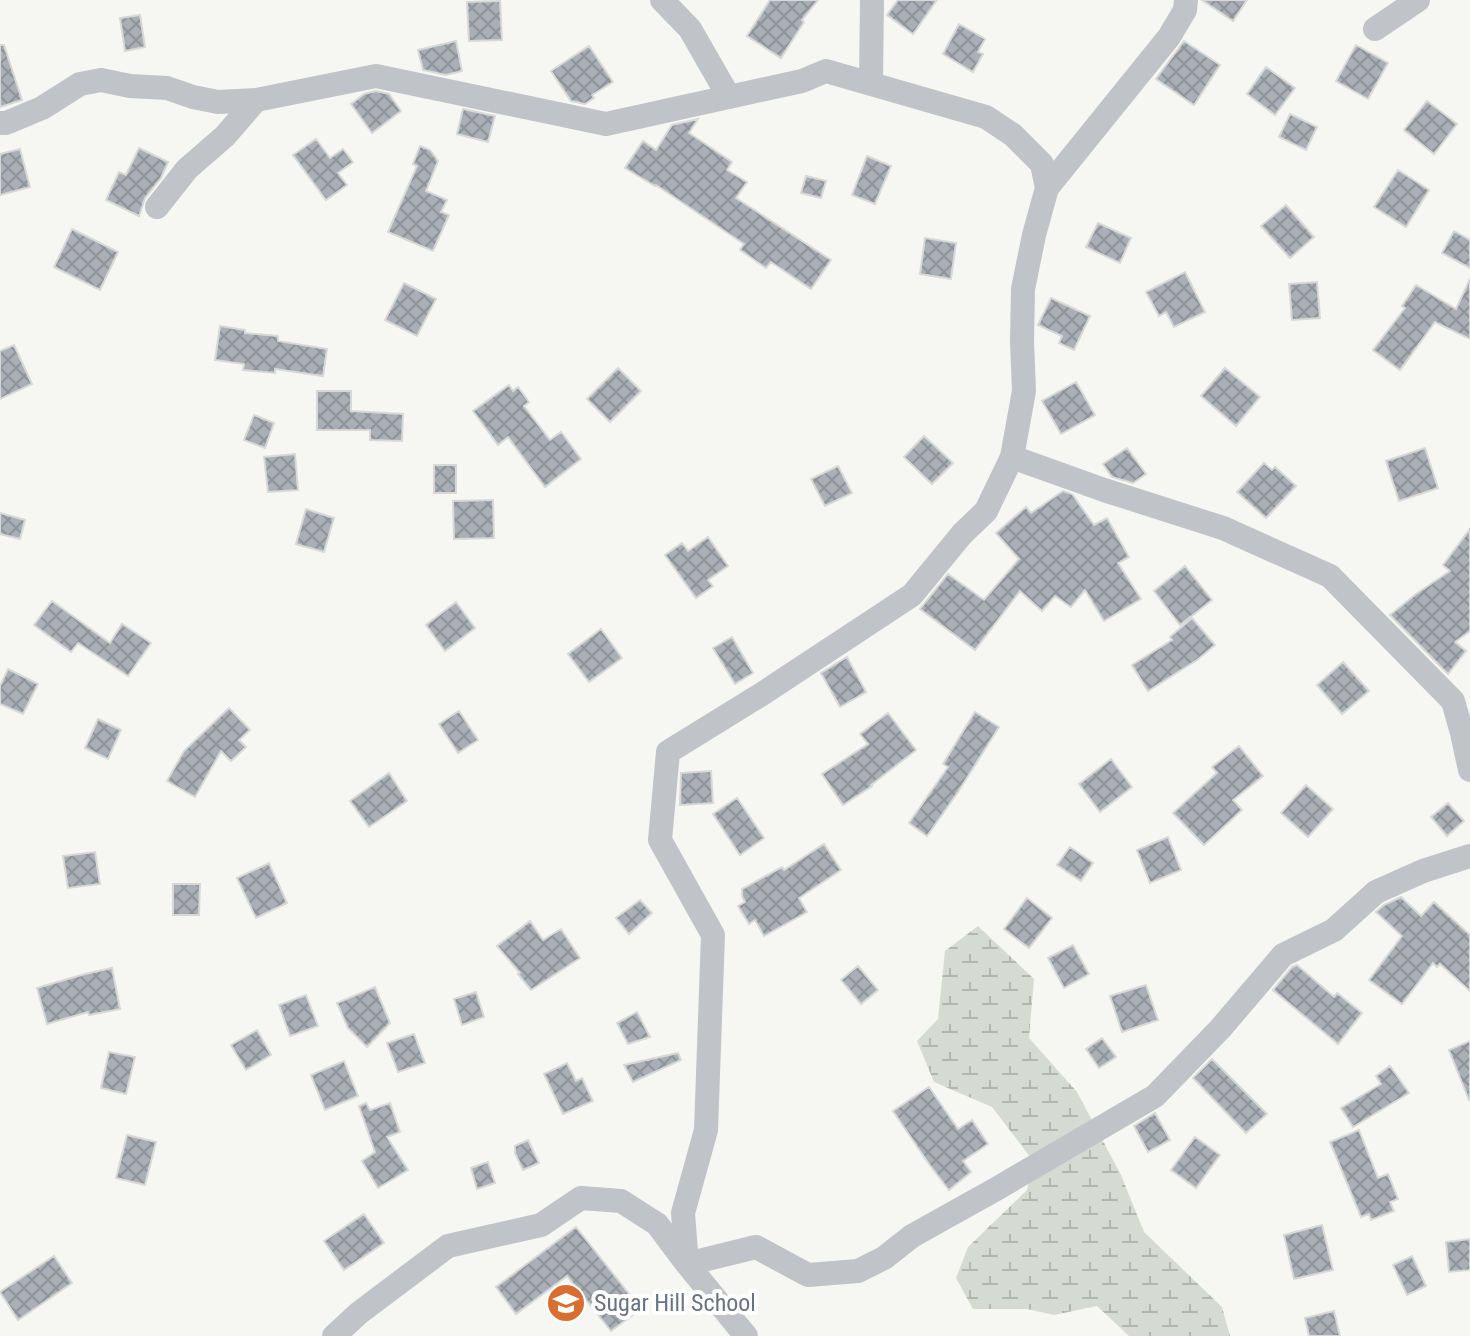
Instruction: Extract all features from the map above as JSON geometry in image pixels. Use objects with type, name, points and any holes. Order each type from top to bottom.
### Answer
[{"type":"street","points":[[662,0],[690,29],[729,97]]},
{"type":"street","points":[[871,83],[872,0]]},
{"type":"street","points":[[687,1264],[683,1213],[706,1130],[713,935],[660,840],[668,752],[912,595],[962,534],[986,511],[1012,457],[1024,391],[1023,289],[1047,188],[1169,37],[1185,10],[1186,0]]},
{"type":"street","points":[[1375,29],[1418,0]]},
{"type":"street","points":[[0,123],[42,108],[80,84],[101,80],[130,86],[167,88],[218,102],[256,100],[376,76],[606,124],[802,81],[826,71],[986,117],[1013,135],[1042,164],[1047,188]]},
{"type":"street","points":[[157,207],[187,169],[225,136],[256,100]]},
{"type":"street","points":[[1012,457],[1223,528],[1330,576],[1453,701],[1470,770]]},
{"type":"street","points":[[687,1264],[756,1247],[808,1275],[858,1271],[884,1258],[912,1236],[1155,1096],[1220,1029],[1283,955],[1334,930],[1376,892],[1423,871],[1470,856]]},
{"type":"street","points":[[334,1336],[359,1313],[448,1246],[541,1225],[581,1198],[621,1201],[657,1224],[746,1336]]},
{"type":"green space","points":[[978,926],[1034,979],[1029,1038],[1077,1092],[1121,1175],[1144,1232],[1222,1307],[1230,1336],[1129,1336],[1097,1306],[1054,1315],[1027,1309],[973,1309],[956,1278],[968,1247],[1027,1190],[1034,1162],[992,1107],[934,1082],[917,1041],[938,1019],[945,951]]},
{"type":"building","points":[[770,0],[818,0],[802,20],[804,22],[781,58],[747,36]]},
{"type":"building","points":[[898,0],[937,0],[913,34],[887,15]]},
{"type":"building","points":[[1202,0],[1247,0],[1233,21]]},
{"type":"building","points":[[500,1],[502,40],[469,41],[467,2]]},
{"type":"building","points":[[140,15],[145,47],[125,51],[120,18]]},
{"type":"building","points":[[959,24],[985,39],[978,52],[983,54],[973,72],[943,54]]},
{"type":"building","points":[[456,41],[462,71],[446,75],[423,70],[418,50]]},
{"type":"building","points":[[1184,41],[1220,65],[1194,105],[1156,79]]},
{"type":"building","points":[[0,45],[4,45],[22,100],[0,107]]},
{"type":"building","points":[[1356,45],[1388,63],[1368,99],[1336,81]]},
{"type":"building","points":[[589,46],[613,82],[592,95],[594,98],[585,104],[571,101],[551,71]]},
{"type":"building","points":[[1266,67],[1295,88],[1275,115],[1247,94]]},
{"type":"building","points":[[376,91],[389,94],[401,111],[372,133],[351,104],[364,94]]},
{"type":"building","points":[[1427,101],[1457,124],[1434,154],[1404,130]]},
{"type":"building","points":[[463,109],[495,116],[488,142],[457,134]]},
{"type":"building","points":[[1290,114],[1317,127],[1306,150],[1279,137]]},
{"type":"building","points":[[698,119],[689,133],[732,162],[727,170],[747,182],[736,198],[831,260],[811,289],[771,262],[766,268],[740,250],[744,244],[625,168],[643,141],[656,150],[672,125]]},
{"type":"building","points":[[316,139],[330,158],[343,149],[353,162],[338,173],[347,185],[326,200],[293,155]]},
{"type":"building","points":[[420,146],[430,150],[438,161],[426,191],[447,200],[441,212],[449,215],[433,251],[388,232],[417,166],[413,164]]},
{"type":"building","points":[[139,148],[168,162],[161,178],[145,198],[139,216],[106,200],[119,172],[126,175]]},
{"type":"building","points":[[20,149],[30,187],[0,195],[0,154]]},
{"type":"building","points":[[867,156],[891,166],[875,204],[852,195]]},
{"type":"building","points":[[1398,170],[1429,190],[1406,227],[1374,207]]},
{"type":"building","points":[[806,176],[826,181],[821,198],[801,193]]},
{"type":"building","points":[[1286,205],[1314,237],[1290,258],[1261,226]]},
{"type":"building","points":[[1098,223],[1131,238],[1120,263],[1086,247]]},
{"type":"building","points":[[72,229],[118,252],[100,290],[54,267]]},
{"type":"building","points":[[1454,231],[1470,240],[1470,268],[1442,253]]},
{"type":"building","points":[[925,238],[956,243],[951,279],[920,274]]},
{"type":"building","points":[[1185,272],[1205,312],[1174,327],[1166,312],[1159,316],[1146,292]]},
{"type":"building","points":[[1470,279],[1470,339],[1435,322],[1400,370],[1373,350],[1405,308],[1402,306],[1416,285],[1456,309]]},
{"type":"building","points":[[1317,282],[1320,318],[1292,320],[1289,284]]},
{"type":"building","points":[[404,283],[436,299],[417,336],[385,320]]},
{"type":"building","points":[[1051,298],[1090,316],[1074,350],[1059,343],[1062,336],[1038,325]]},
{"type":"building","points":[[220,326],[245,330],[245,333],[278,336],[278,341],[327,349],[323,376],[275,369],[275,373],[243,370],[244,364],[215,360]]},
{"type":"building","points":[[14,345],[32,384],[0,399],[0,351]]},
{"type":"building","points":[[618,368],[641,391],[610,422],[587,399]]},
{"type":"building","points":[[1225,368],[1260,397],[1236,426],[1201,396]]},
{"type":"building","points":[[1076,382],[1095,415],[1061,434],[1042,401]]},
{"type":"building","points":[[509,385],[513,391],[518,387],[529,402],[524,406],[550,440],[561,432],[581,459],[545,487],[508,437],[498,445],[473,411]]},
{"type":"building","points":[[317,391],[351,391],[351,411],[403,414],[402,441],[370,440],[370,430],[317,430]]},
{"type":"building","points":[[254,415],[274,423],[265,448],[244,440]]},
{"type":"building","points":[[924,436],[953,463],[932,484],[904,457]]},
{"type":"building","points":[[1127,448],[1146,474],[1133,483],[1112,477],[1103,464]]},
{"type":"building","points":[[1425,448],[1438,488],[1399,501],[1386,461]]},
{"type":"building","points":[[295,454],[298,490],[268,492],[264,457]]},
{"type":"building","points":[[1264,463],[1272,470],[1275,467],[1296,486],[1266,518],[1237,492]]},
{"type":"building","points":[[434,465],[456,465],[456,493],[434,493]]},
{"type":"building","points":[[838,466],[852,493],[825,506],[811,479]]},
{"type":"building","points":[[1063,491],[1072,494],[1094,525],[1107,518],[1129,557],[1118,563],[1141,599],[1104,621],[1085,590],[1071,607],[1055,596],[1042,611],[1020,591],[975,650],[920,609],[948,574],[984,600],[1019,559],[996,533],[1026,507],[1031,513]]},
{"type":"building","points":[[493,500],[494,538],[454,539],[453,501]]},
{"type":"building","points":[[306,509],[334,518],[324,552],[296,544]]},
{"type":"building","points":[[0,513],[25,520],[20,539],[0,534]]},
{"type":"building","points":[[1470,529],[1470,631],[1455,642],[1466,651],[1448,674],[1390,615],[1450,571],[1443,565]]},
{"type":"building","points":[[708,537],[728,566],[708,580],[713,586],[696,598],[665,555],[682,543],[688,551]]},
{"type":"building","points":[[1185,566],[1212,600],[1180,625],[1154,591]]},
{"type":"building","points":[[52,601],[110,643],[122,624],[151,643],[128,676],[78,643],[71,652],[34,625]]},
{"type":"building","points":[[456,602],[475,628],[445,651],[426,625]]},
{"type":"building","points":[[1192,618],[1215,645],[1148,691],[1132,665],[1172,640],[1170,637]]},
{"type":"building","points":[[601,629],[622,658],[589,682],[568,654]]},
{"type":"building","points":[[732,637],[753,673],[735,684],[713,648]]},
{"type":"building","points":[[847,657],[866,692],[840,707],[821,673]]},
{"type":"building","points":[[1343,662],[1369,691],[1342,714],[1317,685]]},
{"type":"building","points":[[8,669],[38,684],[23,714],[0,704],[0,686]]},
{"type":"building","points":[[229,708],[250,730],[239,740],[246,747],[231,761],[221,751],[195,797],[167,781],[184,751]]},
{"type":"building","points":[[459,711],[478,740],[458,753],[439,724]]},
{"type":"building","points":[[975,712],[999,727],[927,836],[909,823],[948,767],[943,764]]},
{"type":"building","points":[[888,713],[916,750],[843,805],[822,774],[868,744],[860,734]]},
{"type":"building","points":[[98,719],[121,730],[108,759],[85,748]]},
{"type":"building","points":[[1239,746],[1263,776],[1233,800],[1242,810],[1204,845],[1173,813],[1217,773],[1212,767]]},
{"type":"building","points":[[1111,759],[1132,787],[1100,812],[1079,784]]},
{"type":"building","points":[[711,771],[713,803],[680,805],[681,773]]},
{"type":"building","points":[[389,773],[407,801],[369,827],[350,801]]},
{"type":"building","points":[[1306,785],[1333,809],[1308,837],[1281,813]]},
{"type":"building","points":[[737,798],[764,838],[740,855],[713,814]]},
{"type":"building","points":[[1448,803],[1464,821],[1447,836],[1431,817]]},
{"type":"building","points":[[1168,837],[1181,870],[1150,883],[1137,850]]},
{"type":"building","points":[[824,844],[841,870],[799,898],[807,912],[764,936],[755,920],[749,924],[738,906],[745,902],[742,889],[782,867],[784,870]]},
{"type":"building","points":[[1070,847],[1093,863],[1081,881],[1057,865]]},
{"type":"building","points":[[95,852],[100,884],[68,888],[63,856]]},
{"type":"building","points":[[269,863],[287,903],[256,918],[237,878]]},
{"type":"building","points":[[173,884],[200,884],[199,915],[173,915]]},
{"type":"building","points":[[1401,897],[1421,916],[1434,902],[1470,935],[1470,991],[1440,964],[1437,967],[1433,963],[1402,1004],[1369,980],[1402,936],[1376,912]]},
{"type":"building","points":[[1027,898],[1052,918],[1029,948],[1004,929]]},
{"type":"building","points":[[640,900],[652,913],[629,934],[616,918]]},
{"type":"building","points":[[530,921],[543,940],[561,929],[580,958],[531,990],[497,946]]},
{"type":"building","points":[[1073,945],[1089,974],[1064,988],[1048,958]]},
{"type":"building","points":[[1297,965],[1334,997],[1337,993],[1362,1013],[1338,1044],[1273,990]]},
{"type":"building","points":[[858,966],[878,990],[861,1004],[841,980]]},
{"type":"building","points":[[112,968],[120,1009],[89,1015],[88,1012],[47,1024],[37,988]]},
{"type":"building","points":[[1146,985],[1158,1020],[1122,1032],[1110,996]]},
{"type":"building","points":[[375,987],[390,1023],[367,1047],[348,1028],[337,1003]]},
{"type":"building","points":[[476,992],[484,1017],[462,1025],[454,999]]},
{"type":"building","points":[[306,995],[318,1026],[290,1036],[279,1005]]},
{"type":"building","points":[[637,1012],[650,1037],[628,1044],[617,1023]]},
{"type":"building","points":[[257,1030],[271,1055],[246,1070],[231,1045]]},
{"type":"building","points":[[414,1034],[425,1063],[398,1072],[387,1043]]},
{"type":"building","points":[[1102,1038],[1116,1057],[1099,1068],[1086,1049]]},
{"type":"building","points":[[1470,1041],[1470,1100],[1469,1100],[1449,1050]]},
{"type":"building","points":[[109,1052],[135,1057],[126,1094],[101,1088]]},
{"type":"building","points":[[678,1053],[681,1060],[633,1082],[624,1065]]},
{"type":"building","points":[[1212,1059],[1267,1114],[1246,1133],[1193,1078]]},
{"type":"building","points":[[344,1061],[358,1096],[325,1110],[311,1075]]},
{"type":"building","points":[[567,1063],[576,1081],[582,1078],[593,1101],[563,1114],[544,1074]]},
{"type":"building","points":[[1390,1066],[1409,1093],[1353,1127],[1341,1108],[1381,1084],[1376,1076]]},
{"type":"building","points":[[929,1087],[958,1129],[972,1120],[988,1144],[963,1161],[971,1172],[949,1190],[893,1111]]},
{"type":"building","points":[[366,1103],[370,1110],[390,1103],[400,1132],[387,1137],[408,1170],[378,1188],[362,1161],[375,1152],[359,1106]]},
{"type":"building","points":[[1155,1113],[1170,1140],[1148,1152],[1134,1126]]},
{"type":"building","points":[[1359,1130],[1378,1178],[1388,1174],[1398,1199],[1390,1202],[1394,1211],[1371,1220],[1369,1214],[1361,1217],[1330,1142]]},
{"type":"building","points":[[127,1135],[156,1142],[145,1185],[116,1178]]},
{"type":"building","points":[[1195,1137],[1220,1155],[1196,1188],[1171,1170]]},
{"type":"building","points":[[528,1140],[539,1163],[523,1170],[515,1146]]},
{"type":"building","points":[[488,1162],[495,1183],[477,1189],[471,1168]]},
{"type":"building","points":[[364,1214],[384,1243],[344,1270],[324,1241]]},
{"type":"building","points":[[1322,1225],[1333,1270],[1294,1279],[1284,1235]]},
{"type":"building","points":[[576,1227],[641,1309],[611,1331],[567,1276],[516,1314],[496,1287]]},
{"type":"building","points":[[1470,1239],[1470,1270],[1449,1272],[1446,1242]]},
{"type":"building","points":[[54,1256],[72,1283],[18,1320],[0,1292]]},
{"type":"building","points":[[1412,1256],[1426,1286],[1407,1295],[1393,1265]]},
{"type":"building","points":[[1334,1311],[1340,1336],[1309,1336],[1305,1318]]},
{"type":"place","name":"Sugar Hill School","points":[[566,1303]]}]
